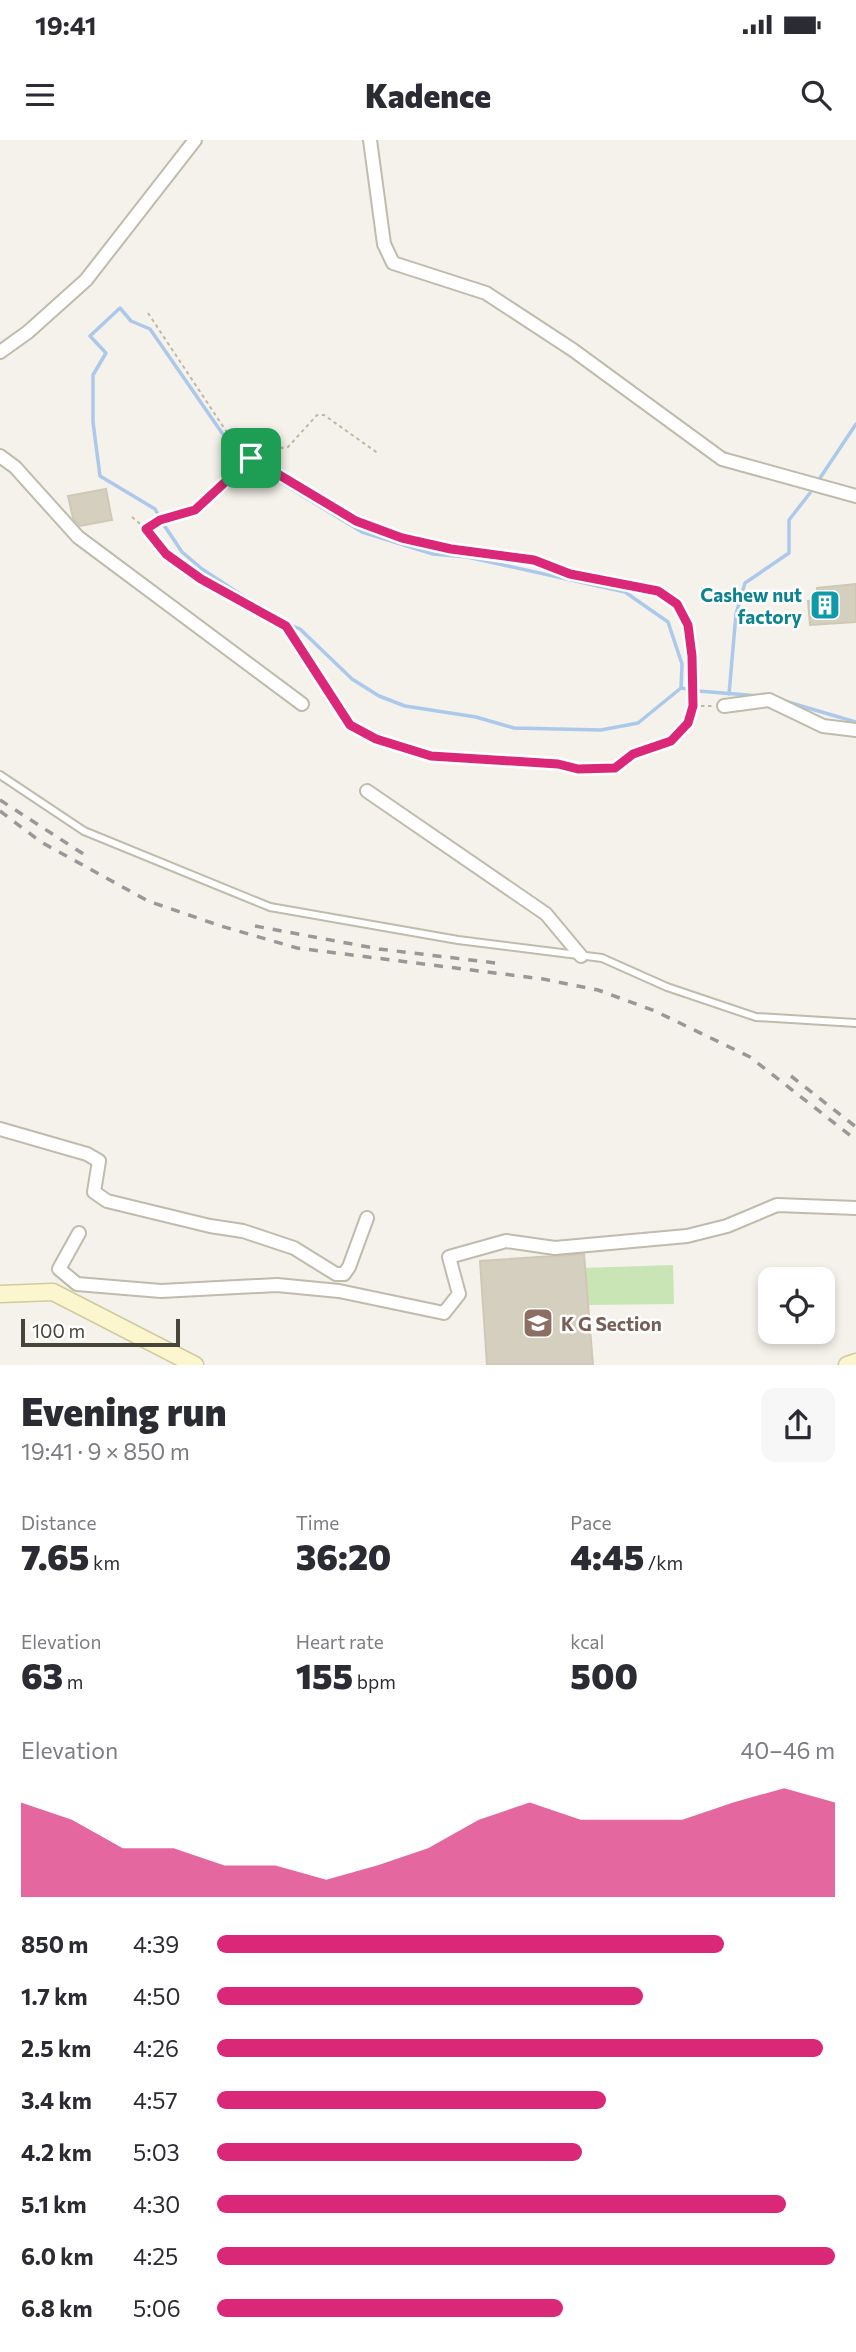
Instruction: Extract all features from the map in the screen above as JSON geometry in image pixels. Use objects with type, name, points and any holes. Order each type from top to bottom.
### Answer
[{"type":"main road","points":[[0,1294],[53,1292],[195,1365]]},
{"type":"main road","points":[[847,1365],[856,1362]]},
{"type":"street","points":[[0,352],[28,332],[86,280],[195,140]]},
{"type":"street","points":[[370,140],[384,244],[393,263],[486,293],[573,350],[722,459],[856,496]]},
{"type":"street","points":[[0,456],[15,467],[78,537],[302,704]]},
{"type":"street","points":[[724,706],[769,700],[823,726],[856,730]]},
{"type":"street","points":[[367,791],[545,914],[582,956]]},
{"type":"street","points":[[0,1129],[87,1153],[99,1161],[94,1192],[107,1201],[210,1226],[243,1230],[294,1248],[337,1274],[344,1273],[349,1267],[367,1218]]},
{"type":"street","points":[[79,1233],[59,1269],[77,1284],[161,1291],[277,1285],[340,1291],[443,1313],[459,1294],[449,1258],[506,1241],[555,1248],[638,1242],[688,1236],[727,1226],[777,1205],[856,1208]]},
{"type":"lane","points":[[0,775],[84,831],[270,907],[458,940],[602,958],[667,987],[756,1017],[856,1023]]},
{"type":"path","points":[[132,517],[146,529],[166,554],[201,579],[286,626],[350,725],[376,739],[443,757],[511,760],[578,769],[615,768],[633,754],[671,741],[688,723],[693,706],[688,625],[677,604],[658,591],[570,574],[534,560],[451,549],[402,538],[356,521],[251,458],[236,446],[148,313]]},
{"type":"path","points":[[146,529],[160,520],[195,510],[251,458],[265,440],[282,448],[288,447],[317,415],[324,415],[379,454]]},
{"type":"path","points":[[693,706],[724,706]]},
{"type":"green space","points":[[673,1265],[674,1304],[584,1305],[582,1268]]},
{"type":"building","points":[[106,489],[112,520],[80,526],[73,518],[68,496]]},
{"type":"building","name":"Cashew nut factory","points":[[856,584],[856,622],[810,625],[808,601],[818,600],[817,588]]},
{"type":"building","points":[[584,1254],[593,1365],[487,1365],[480,1261]]},
{"type":"waterway","points":[[160,518],[155,509],[100,476],[93,422],[93,375],[106,353],[90,336],[120,308],[131,321],[150,329],[222,433],[245,457]]},
{"type":"waterway","points":[[820,478],[856,424]]},
{"type":"waterway","points":[[251,464],[362,532],[433,554],[467,557],[625,592],[668,622],[682,664],[681,688],[687,689]]},
{"type":"waterway","points":[[729,694],[736,614],[745,583],[789,553],[789,520],[810,493]]},
{"type":"waterway","points":[[164,525],[182,552],[202,569],[281,621],[300,629],[352,679],[379,696],[405,706],[476,717],[514,728],[601,730],[638,723],[681,688]]},
{"type":"waterway","points":[[698,691],[760,696]]},
{"type":"waterway","points":[[781,700],[856,722]]},
{"type":"railway","points":[[0,800],[88,857]]},
{"type":"railway","points":[[0,811],[41,842],[148,901],[221,926],[297,948],[543,979],[598,990],[655,1011],[750,1057],[856,1140]]},
{"type":"railway","points":[[255,926],[379,949],[504,964]]},
{"type":"railway","points":[[791,1076],[856,1127]]},
{"type":"place","name":"Cashew nut factory","points":[[825,605]]},
{"type":"place","name":"K G Section","points":[[538,1323]]},
{"type":"route","points":[[251,458],[356,521],[402,538],[451,549],[483,551],[534,560],[570,574],[658,591],[677,604],[688,625],[693,706],[688,723],[671,741],[633,754],[615,768],[578,769],[558,764],[431,756],[376,739],[350,725],[314,665],[286,626],[201,579],[166,554],[146,529],[160,520],[195,510],[251,458]]}]
